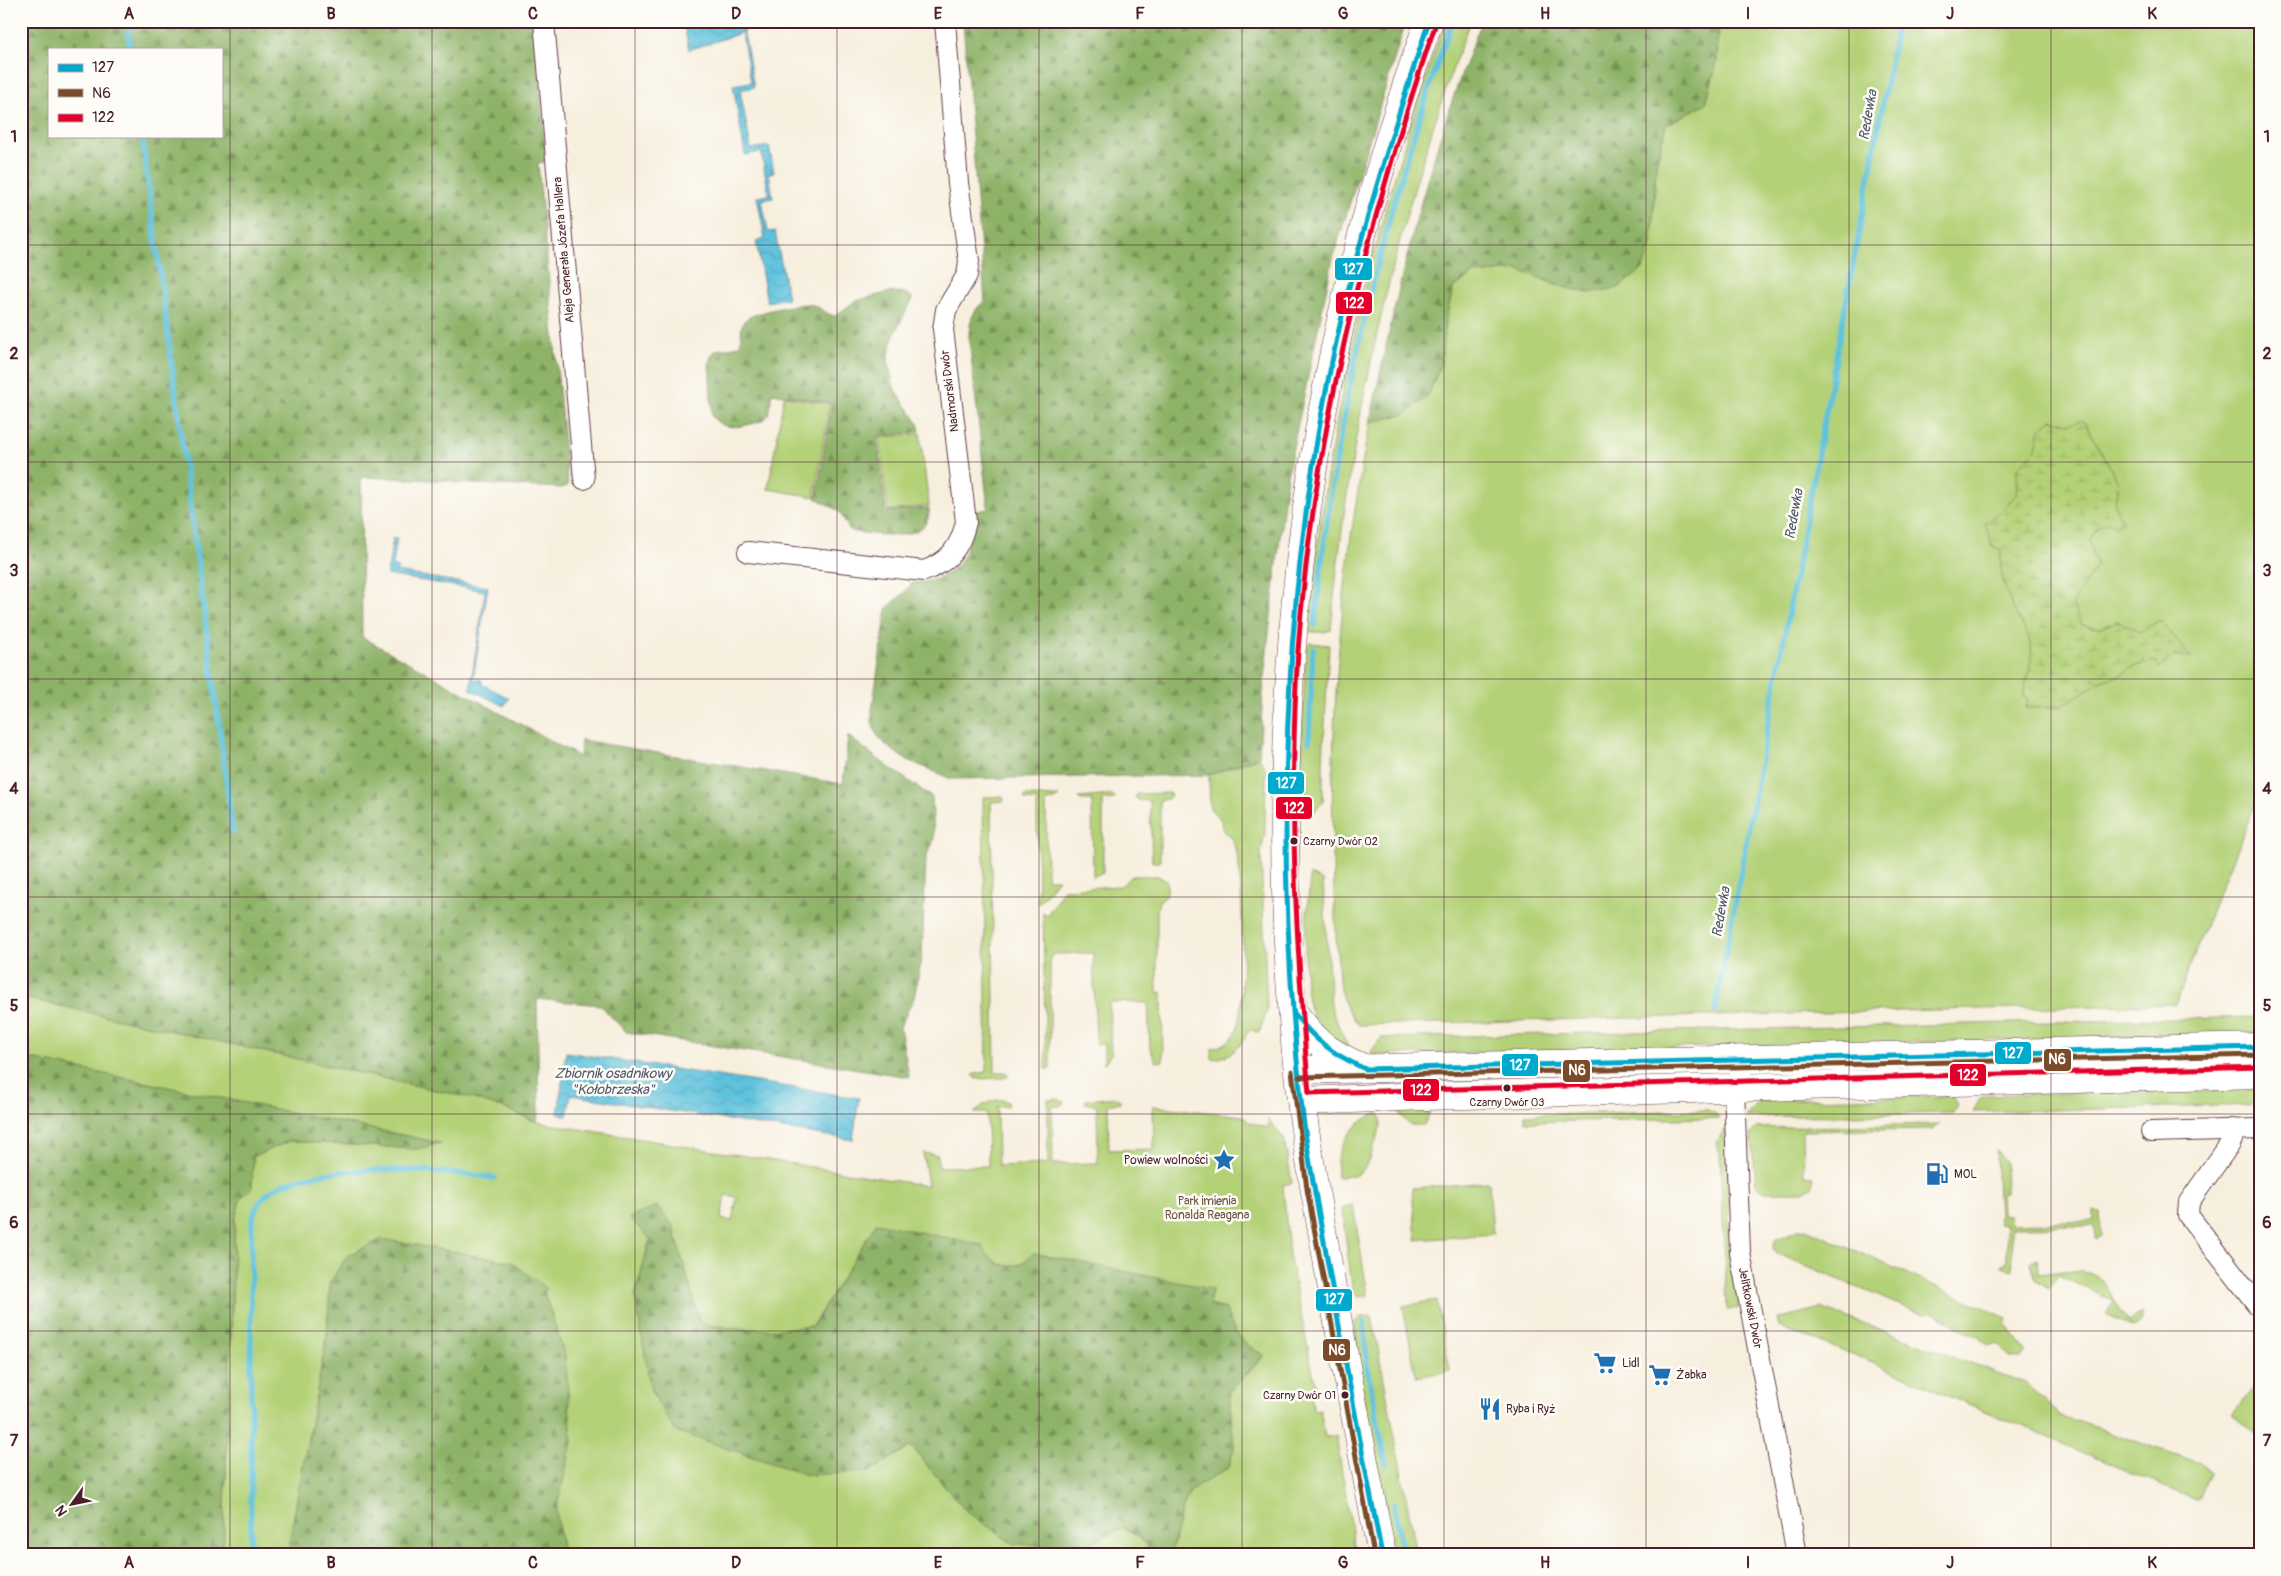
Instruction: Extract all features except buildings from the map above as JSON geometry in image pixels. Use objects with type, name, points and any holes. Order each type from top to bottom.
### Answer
[{"type":"main road","points":[[1382,1555],[1334,1300],[1302,1101],[1287,916],[1286,741],[1292,636],[1309,485],[1323,405],[1354,263],[1394,122],[1429,21]]},
{"type":"main road","points":[[1294,1013],[1313,1039],[1334,1055],[1365,1068]]},
{"type":"main road","points":[[1299,1070],[2260,1047]]},
{"type":"main road","points":[[1302,1101],[2260,1074]]},
{"type":"street","name":"Aleja Generała Józefa Hallera","points":[[544,21],[584,479]]},
{"type":"street","name":"Nadmorski Dwór","points":[[748,552],[924,571],[948,559],[963,536],[966,522],[943,329],[946,310],[967,275],[969,261],[958,183],[945,21]]},
{"type":"street","name":"Jelitkowski Dwór","points":[[1746,1060],[1734,1088],[1742,1271],[1797,1555]]},
{"type":"street","points":[[2232,1129],[2233,1137],[2230,1144],[2189,1202],[2188,1215],[2260,1308]]},
{"type":"street","points":[[2151,1132],[2260,1129]]},
{"type":"green space","points":[[21,21],[535,21],[546,162],[538,163],[568,486],[562,488],[361,477],[362,637],[580,757],[581,740],[843,784],[848,736],[932,797],[934,840],[926,858],[922,955],[914,998],[900,1027],[909,1077],[626,1032],[600,1005],[537,999],[539,1109],[537,1122],[503,1108],[471,1098],[21,997]]},
{"type":"green space","points":[[963,21],[1406,21],[1333,258],[1287,476],[1264,677],[1259,757],[1209,775],[951,779],[903,758],[886,745],[877,735],[872,724],[872,710],[887,608],[912,583],[941,577],[951,571],[965,552],[969,541],[973,512],[988,509],[969,338],[972,317],[977,308],[985,301]]},
{"type":"green space","points":[[1445,21],[1470,21],[1420,170],[1380,321],[1350,475],[1339,552],[1331,630],[1311,632],[1308,628],[1316,550],[1341,396],[1357,320],[1397,170]]},
{"type":"green space","points":[[1482,21],[1718,21],[1717,62],[1706,103],[1666,125],[1656,165],[1652,241],[1643,269],[1618,288],[1589,293],[1559,286],[1519,270],[1473,274],[1453,288],[1445,323],[1441,363],[1428,396],[1406,414],[1370,422],[1392,320],[1417,219],[1446,119]]},
{"type":"green space","points":[[1718,21],[2260,21],[2260,793],[2207,921],[2176,1004],[1359,1025],[1345,1003],[1339,979],[1334,890],[1333,772],[1335,714],[1344,596],[1351,538],[1370,422],[1406,414],[1445,323],[1453,288],[1473,274],[1519,270],[1559,286],[1652,241],[1656,165],[1666,125],[1706,103],[1717,62]]},
{"type":"green space","points":[[890,292],[906,293],[913,299],[894,334],[888,359],[894,388],[918,423],[920,431],[877,437],[886,512],[929,508],[928,520],[922,528],[901,535],[855,532],[849,529],[839,511],[816,498],[832,403],[772,393],[769,414],[764,420],[735,427],[722,425],[712,416],[709,362],[714,352],[740,344],[744,321],[754,315],[784,307],[811,304],[835,316],[855,301]]},
{"type":"green space","points":[[784,396],[830,404],[814,497],[768,489]]},
{"type":"green space","points":[[2053,419],[2068,424],[2083,420],[2118,481],[2115,506],[2123,521],[2115,526],[2109,522],[2098,526],[2089,541],[2097,565],[2072,605],[2082,625],[2100,628],[2118,621],[2139,632],[2160,620],[2191,658],[2174,656],[2160,668],[2155,661],[2135,666],[2120,675],[2101,681],[2060,707],[2026,708],[2028,699],[2023,697],[2031,660],[2030,642],[2005,587],[2001,566],[2001,551],[1992,545],[1985,523],[1998,514],[2016,495],[2018,468],[2036,449],[2040,429]]},
{"type":"green space","points":[[920,433],[929,506],[888,511],[879,438]]},
{"type":"green space","points":[[1310,643],[1329,645],[1323,761],[1323,802],[1309,817],[1301,764],[1306,647]]},
{"type":"green space","points":[[1259,757],[1266,769],[1265,833],[1261,852],[1267,1011],[1259,1033],[1249,1029],[1235,1050],[1225,1056],[1212,1059],[1212,1048],[1226,1043],[1232,1038],[1236,1031],[1239,1017],[1242,967],[1242,906],[1234,842],[1223,830],[1221,820],[1210,809],[1209,775]]},
{"type":"green space","points":[[1170,793],[1171,795],[1168,799],[1160,800],[1160,862],[1152,862],[1150,801],[1138,800],[1135,797],[1137,794]]},
{"type":"green space","points":[[1113,795],[1115,799],[1103,800],[1103,872],[1093,877],[1092,800],[1081,800],[1078,798]]},
{"type":"green space","points":[[1003,796],[1004,801],[991,802],[995,1072],[1006,1072],[1009,1076],[1004,1078],[976,1079],[973,1075],[987,1072],[983,797]]},
{"type":"green space","points":[[1024,797],[1059,797],[1056,800],[1046,801],[1047,879],[1058,879],[1038,904],[1037,801],[1025,800]]},
{"type":"green space","points":[[1310,875],[1323,881],[1331,1005],[1349,1049],[1318,1026],[1311,1013],[1307,996],[1305,953]]},
{"type":"green space","points":[[1131,876],[1158,876],[1167,881],[1167,895],[1159,901],[1157,911],[1157,993],[1162,992],[1163,1061],[1156,1062],[1150,1048],[1148,1003],[1109,1002],[1111,1054],[1104,1064],[1104,1044],[1096,1044],[1093,953],[1055,954],[1050,959],[1050,1069],[1046,1069],[1043,912],[1047,915],[1064,889],[1121,886]]},
{"type":"green space","name":"Park imienia Ronalda Reagana","points":[[21,997],[471,1098],[503,1108],[537,1122],[928,1186],[923,1153],[938,1155],[938,1167],[988,1166],[987,1113],[974,1113],[986,1104],[996,1100],[1009,1103],[1008,1106],[997,1107],[998,1166],[1048,1164],[1048,1100],[1057,1099],[1065,1102],[1060,1106],[1052,1106],[1053,1164],[1098,1163],[1097,1106],[1085,1103],[1086,1100],[1117,1097],[1121,1102],[1108,1105],[1109,1150],[1154,1149],[1153,1106],[1243,1116],[1249,1122],[1269,1128],[1268,1119],[1284,1139],[1292,1183],[1283,1185],[1289,1254],[1317,1393],[1311,1394],[1314,1410],[1320,1409],[1325,1437],[1336,1436],[1356,1555],[1171,1555],[1180,1515],[1190,1491],[1229,1467],[1234,1447],[1229,1392],[1264,1356],[1239,1337],[1231,1324],[1226,1309],[1209,1305],[1212,1289],[1025,1261],[1015,1266],[1010,1266],[1000,1264],[987,1254],[876,1224],[812,1326],[768,1331],[700,1324],[673,1226],[650,1239],[635,1296],[869,1472],[911,1446],[966,1511],[1078,1548],[1123,1528],[1138,1536],[1157,1555],[563,1555],[556,1511],[572,1442],[565,1356],[544,1292],[330,1282],[327,1336],[289,1543],[291,1555],[223,1555],[235,1220],[240,1199],[252,1187],[253,1156],[289,1141],[417,1149],[439,1143],[21,1057]],"holes":[[[725,1195],[737,1197],[732,1221],[721,1219]]]},
{"type":"green space","points":[[2260,1017],[2260,1034],[1372,1055],[1371,1052],[1381,1038]]},
{"type":"green space","points":[[21,1057],[441,1143],[417,1149],[289,1141],[253,1157],[252,1187],[240,1199],[235,1220],[223,1555],[21,1555]]},
{"type":"green space","points":[[2260,1089],[2260,1105],[1973,1112],[1980,1098],[1986,1095]]},
{"type":"green space","points":[[1948,1096],[1955,1099],[1958,1105],[1953,1113],[1746,1117],[1756,1104],[1764,1100]]},
{"type":"green space","points":[[1397,1109],[1430,1112],[1424,1125],[1410,1125]]},
{"type":"green space","points":[[1707,1110],[1716,1114],[1719,1118],[1525,1122],[1525,1115]]},
{"type":"green space","points":[[1378,1112],[1381,1118],[1381,1125],[1370,1158],[1363,1170],[1354,1176],[1337,1177],[1338,1156],[1346,1138],[1360,1123]]},
{"type":"green space","points":[[1940,1124],[1932,1129],[1803,1131],[1804,1175],[1814,1176],[1812,1187],[1803,1192],[1763,1192],[1756,1184],[1751,1134],[1756,1128]]},
{"type":"green space","points":[[1725,1130],[1727,1132],[1730,1265],[1739,1308],[1727,1310],[1720,1154],[1716,1142]]},
{"type":"green space","points":[[1996,1149],[2005,1161],[2006,1192],[2001,1193],[2002,1214],[2010,1214],[2011,1224],[2094,1221],[2094,1211],[2100,1213],[2101,1235],[2095,1239],[2094,1226],[2011,1227],[2013,1270],[2002,1267],[2002,1265],[2007,1263],[2006,1224],[1999,1223]]},
{"type":"green space","points":[[1489,1182],[1493,1234],[1416,1240],[1412,1188]]},
{"type":"green space","points":[[1353,1205],[1368,1295],[1359,1297],[1353,1293],[1342,1210],[1344,1207]]},
{"type":"green space","points":[[657,1206],[673,1226],[700,1323],[714,1326],[784,1329],[813,1326],[876,1223],[982,1245],[987,1254],[1000,1265],[1020,1265],[1034,1253],[1212,1289],[1209,1305],[1226,1309],[1231,1324],[1239,1337],[1250,1347],[1264,1355],[1229,1392],[1234,1447],[1229,1467],[1190,1491],[1180,1515],[1171,1555],[1163,1555],[1151,1550],[1138,1536],[1123,1528],[1078,1548],[1013,1544],[966,1511],[911,1446],[869,1472],[807,1475],[675,1431],[651,1391],[635,1296],[650,1239],[629,1218]]},
{"type":"green space","points":[[1806,1229],[2007,1318],[2005,1324],[2026,1351],[2022,1358],[2010,1357],[1997,1344],[1988,1345],[1977,1335],[1958,1327],[1933,1312],[1926,1314],[1911,1310],[1776,1253],[1773,1249],[1775,1240],[1798,1230]]},
{"type":"green space","points":[[382,1239],[512,1262],[547,1289],[544,1292],[565,1356],[572,1442],[556,1511],[563,1555],[291,1555],[289,1543],[327,1336],[330,1282],[348,1255]]},
{"type":"green space","points":[[2038,1259],[2039,1274],[2072,1270],[2095,1275],[2101,1279],[2128,1322],[2141,1314],[2140,1322],[2133,1327],[2106,1315],[2114,1301],[2058,1275],[2049,1289],[2036,1281],[2031,1262]]},
{"type":"green space","points":[[1437,1300],[1450,1371],[1416,1377],[1403,1306]]},
{"type":"green space","points":[[1821,1308],[2025,1383],[2061,1416],[2203,1464],[2210,1472],[2199,1499],[2195,1500],[1823,1342],[1788,1332],[1779,1327],[1777,1319]]},
{"type":"green space","points":[[1372,1316],[1417,1555],[1393,1555],[1359,1377],[1355,1322],[1361,1317]]},
{"type":"green space","points":[[2254,1387],[2260,1391],[2260,1437],[2232,1414]]},
{"type":"water","points":[[711,21],[742,21],[754,87],[740,90],[751,149],[769,146],[774,172],[769,173],[773,198],[762,200],[768,232],[775,231],[788,298],[767,302],[756,241],[765,238],[757,197],[769,195],[761,152],[745,155],[733,85],[751,82],[741,29],[741,33],[689,50],[684,26]]},
{"type":"water","points":[[393,538],[397,538],[393,566],[397,567],[397,572],[488,587],[473,679],[482,680],[482,684],[509,698],[504,706],[470,689],[485,591],[387,575]]},
{"type":"water","name":"Zbiornik osadnikowy \"Kołobrzeska\"","points":[[566,1052],[859,1098],[853,1140],[571,1095],[567,1116],[558,1114]]},
{"type":"waterway","points":[[127,21],[130,48]]},
{"type":"waterway","points":[[1315,625],[1323,548],[1335,471],[1364,319],[1404,169],[1452,21]]},
{"type":"waterway","name":"Redewka","points":[[1715,1011],[1898,21]]},
{"type":"waterway","points":[[142,138],[233,832]]},
{"type":"waterway","points":[[1309,741],[1313,649]]},
{"type":"waterway","points":[[251,1555],[251,1246],[252,1221],[258,1204],[280,1186],[306,1177],[337,1172],[408,1170],[495,1178]]},
{"type":"waterway","points":[[1364,1322],[1367,1367],[1386,1464]]},
{"type":"waterway","points":[[1394,1504],[1403,1555]]},
{"type":"transit line","name":"127","points":[[1382,1555],[1308,1155],[1303,1118],[1292,998],[1287,895],[1286,792],[1290,689],[1297,587],[1310,485],[1327,383],[1350,283],[1368,217],[1429,21]]},
{"type":"transit line","name":"122","points":[[1436,23],[1387,177],[1346,333],[1316,491],[1305,571],[1295,706],[1294,817],[1297,928],[1309,1093],[2260,1067]]},
{"type":"transit line","name":"127","points":[[1294,1013],[1325,1046],[1365,1069],[2260,1047]]},
{"type":"transit line","name":"N6","points":[[1299,1077],[2260,1055]]},
{"type":"transit line","name":"N6","points":[[1292,1071],[1307,1189],[1374,1555]]},
{"type":"place","name":"Czarny Dwór 02","points":[[1294,841]]},
{"type":"place","name":"Czarny Dwór 03","points":[[1507,1088]]},
{"type":"place","name":"Powiew wolności","points":[[1224,1160]]},
{"type":"place","name":"MOL","points":[[1937,1174]]},
{"type":"place","name":"Lidl","points":[[1605,1363]]},
{"type":"place","name":"Żabka","points":[[1660,1375]]},
{"type":"place","name":"Czarny Dwór 01","points":[[1345,1395]]},
{"type":"place","name":"Ryba i Ryż","points":[[1490,1409]]}]
